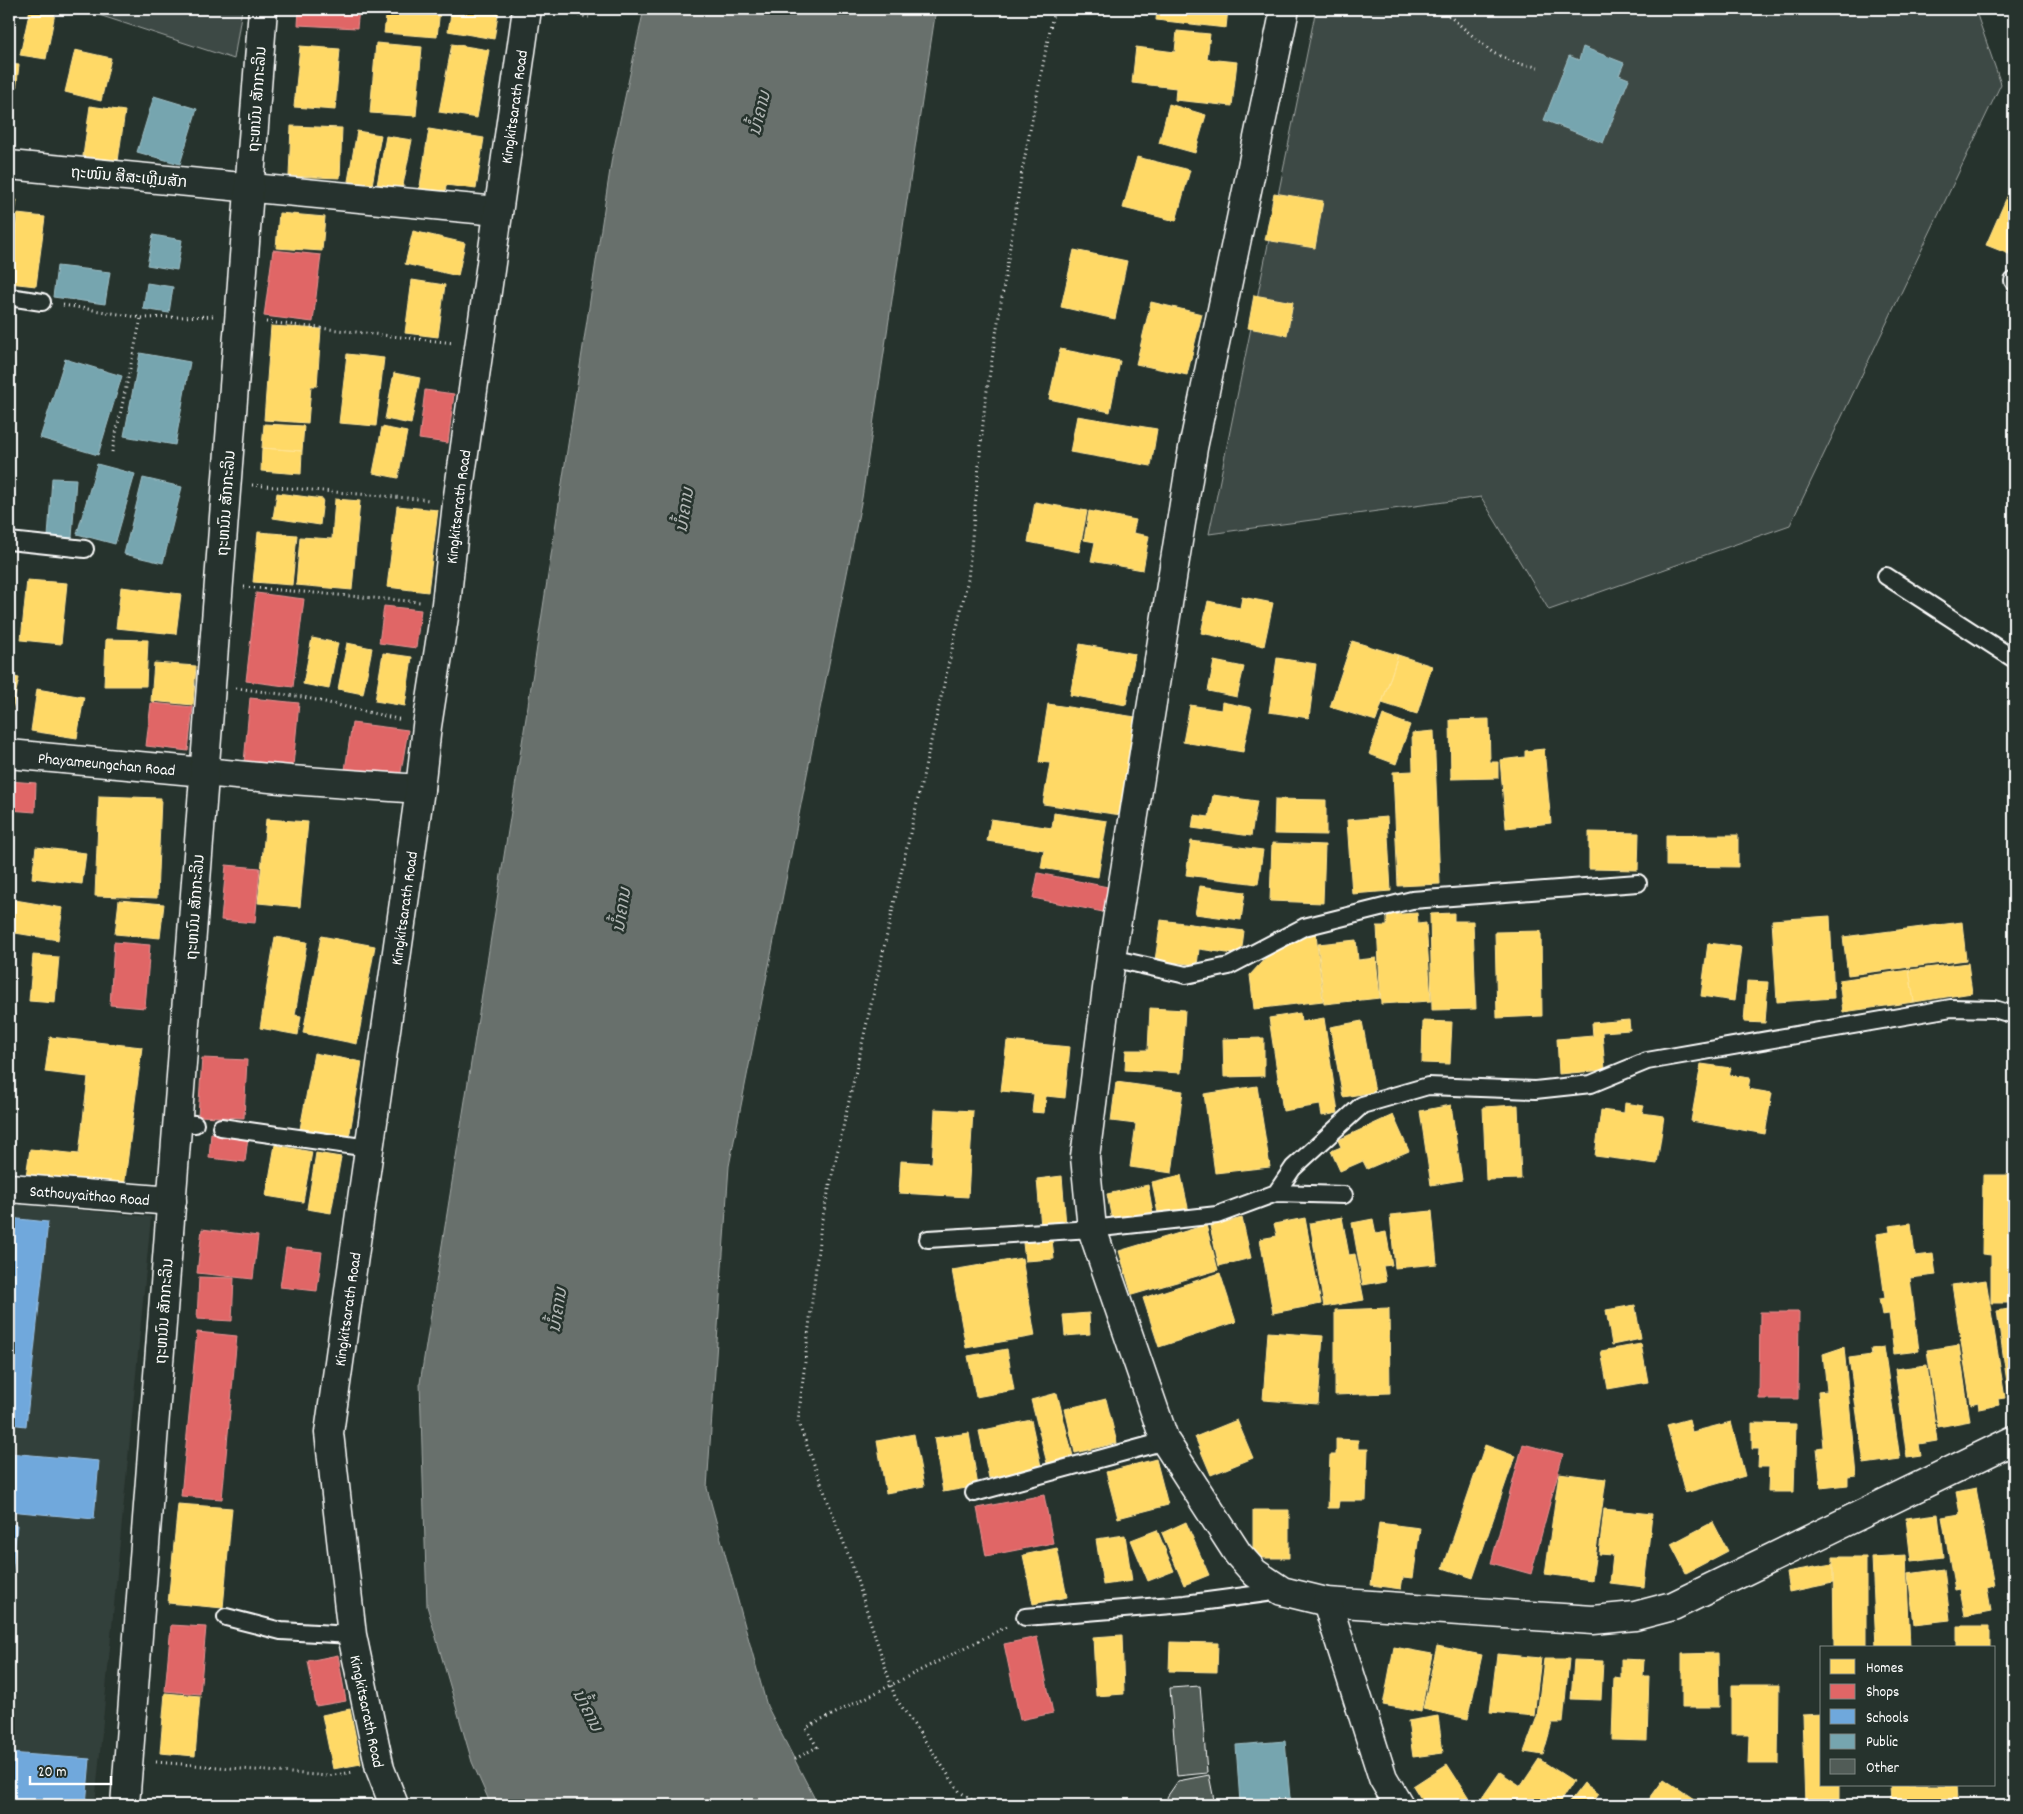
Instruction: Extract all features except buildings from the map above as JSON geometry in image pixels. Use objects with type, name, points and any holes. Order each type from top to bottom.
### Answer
[{"type":"street","name":"ຖະຫນົນ ສັກກະລິນ","points":[[125,1805],[172,1201],[186,1124],[204,771],[263,9]]},
{"type":"street","name":"Kingkitsarath Road","points":[[394,1805],[380,1769],[352,1635],[329,1433],[420,789],[427,726],[446,604],[457,503],[497,211],[527,9]]},
{"type":"street","points":[[1285,9],[1193,448],[1111,958],[1085,1157],[1092,1229],[1165,1441],[1238,1554],[1255,1573],[1282,1591],[1327,1602],[1593,1620],[1635,1616],[1672,1606],[2014,1440]]},
{"type":"street","name":"ຖະໜົນ ສີສະເຫຼີມສັກ","points":[[9,165],[497,211]]},
{"type":"street","name":"Phayameungchan Road","points":[[9,754],[290,780],[420,789]]},
{"type":"street","name":"Sathouyaithao Road","points":[[9,1188],[172,1201]]},
{"type":"street","points":[[1327,1602],[1384,1778],[1399,1805]]},
{"type":"lane","points":[[9,297],[42,302]]},
{"type":"lane","points":[[9,540],[85,549]]},
{"type":"lane","points":[[1886,576],[2014,660]]},
{"type":"lane","points":[[1111,958],[1186,976],[1229,966],[1304,927],[1412,900],[1638,883]]},
{"type":"lane","points":[[1276,1193],[1293,1168],[1362,1105],[1428,1086],[1535,1090],[1591,1084],[1647,1061],[1951,1008],[1994,1009],[2014,1015]]},
{"type":"lane","points":[[221,1127],[369,1148]]},
{"type":"lane","points":[[928,1239],[1092,1229],[1217,1216],[1276,1193],[1344,1195]]},
{"type":"lane","points":[[974,1493],[1165,1441]]},
{"type":"lane","points":[[1024,1618],[1185,1604],[1282,1591]]},
{"type":"lane","points":[[226,1618],[281,1631],[352,1635]]},
{"type":"path","points":[[980,1805],[960,1792],[895,1697],[851,1562],[798,1422],[821,1224],[968,579],[985,403],[1022,171],[1054,9]]},
{"type":"path","points":[[1441,9],[1493,53],[1519,64],[1538,67]]},
{"type":"path","points":[[556,19],[557,12],[589,17]]},
{"type":"path","points":[[42,302],[140,318],[214,316],[480,346]]},
{"type":"path","points":[[112,452],[140,318]]},
{"type":"path","points":[[226,483],[457,503]]},
{"type":"path","points":[[219,585],[446,604]]},
{"type":"path","points":[[211,684],[303,697],[427,726]]},
{"type":"path","points":[[795,1759],[817,1748],[806,1728],[1024,1618]]},
{"type":"path","points":[[161,1762],[328,1776]]},
{"type":"shaded area","points":[[101,9],[242,9],[234,59],[99,15]]},
{"type":"shaded area","points":[[1316,9],[1975,9],[2001,84],[1790,525],[1549,610],[1481,497],[1209,534]]},
{"type":"shaded area","points":[[9,1203],[151,1217],[95,1805],[9,1805],[9,1604],[17,1525],[9,1524],[9,1511],[94,1519],[99,1461],[9,1453],[9,1424],[26,1426],[48,1223],[9,1218]]},
{"type":"water","name":"ນ້ຳຄານ","points":[[644,9],[936,9],[862,498],[729,1166],[707,1488],[767,1706],[818,1805],[491,1805],[472,1762],[427,1606],[420,1383],[529,699],[612,157]]}]
